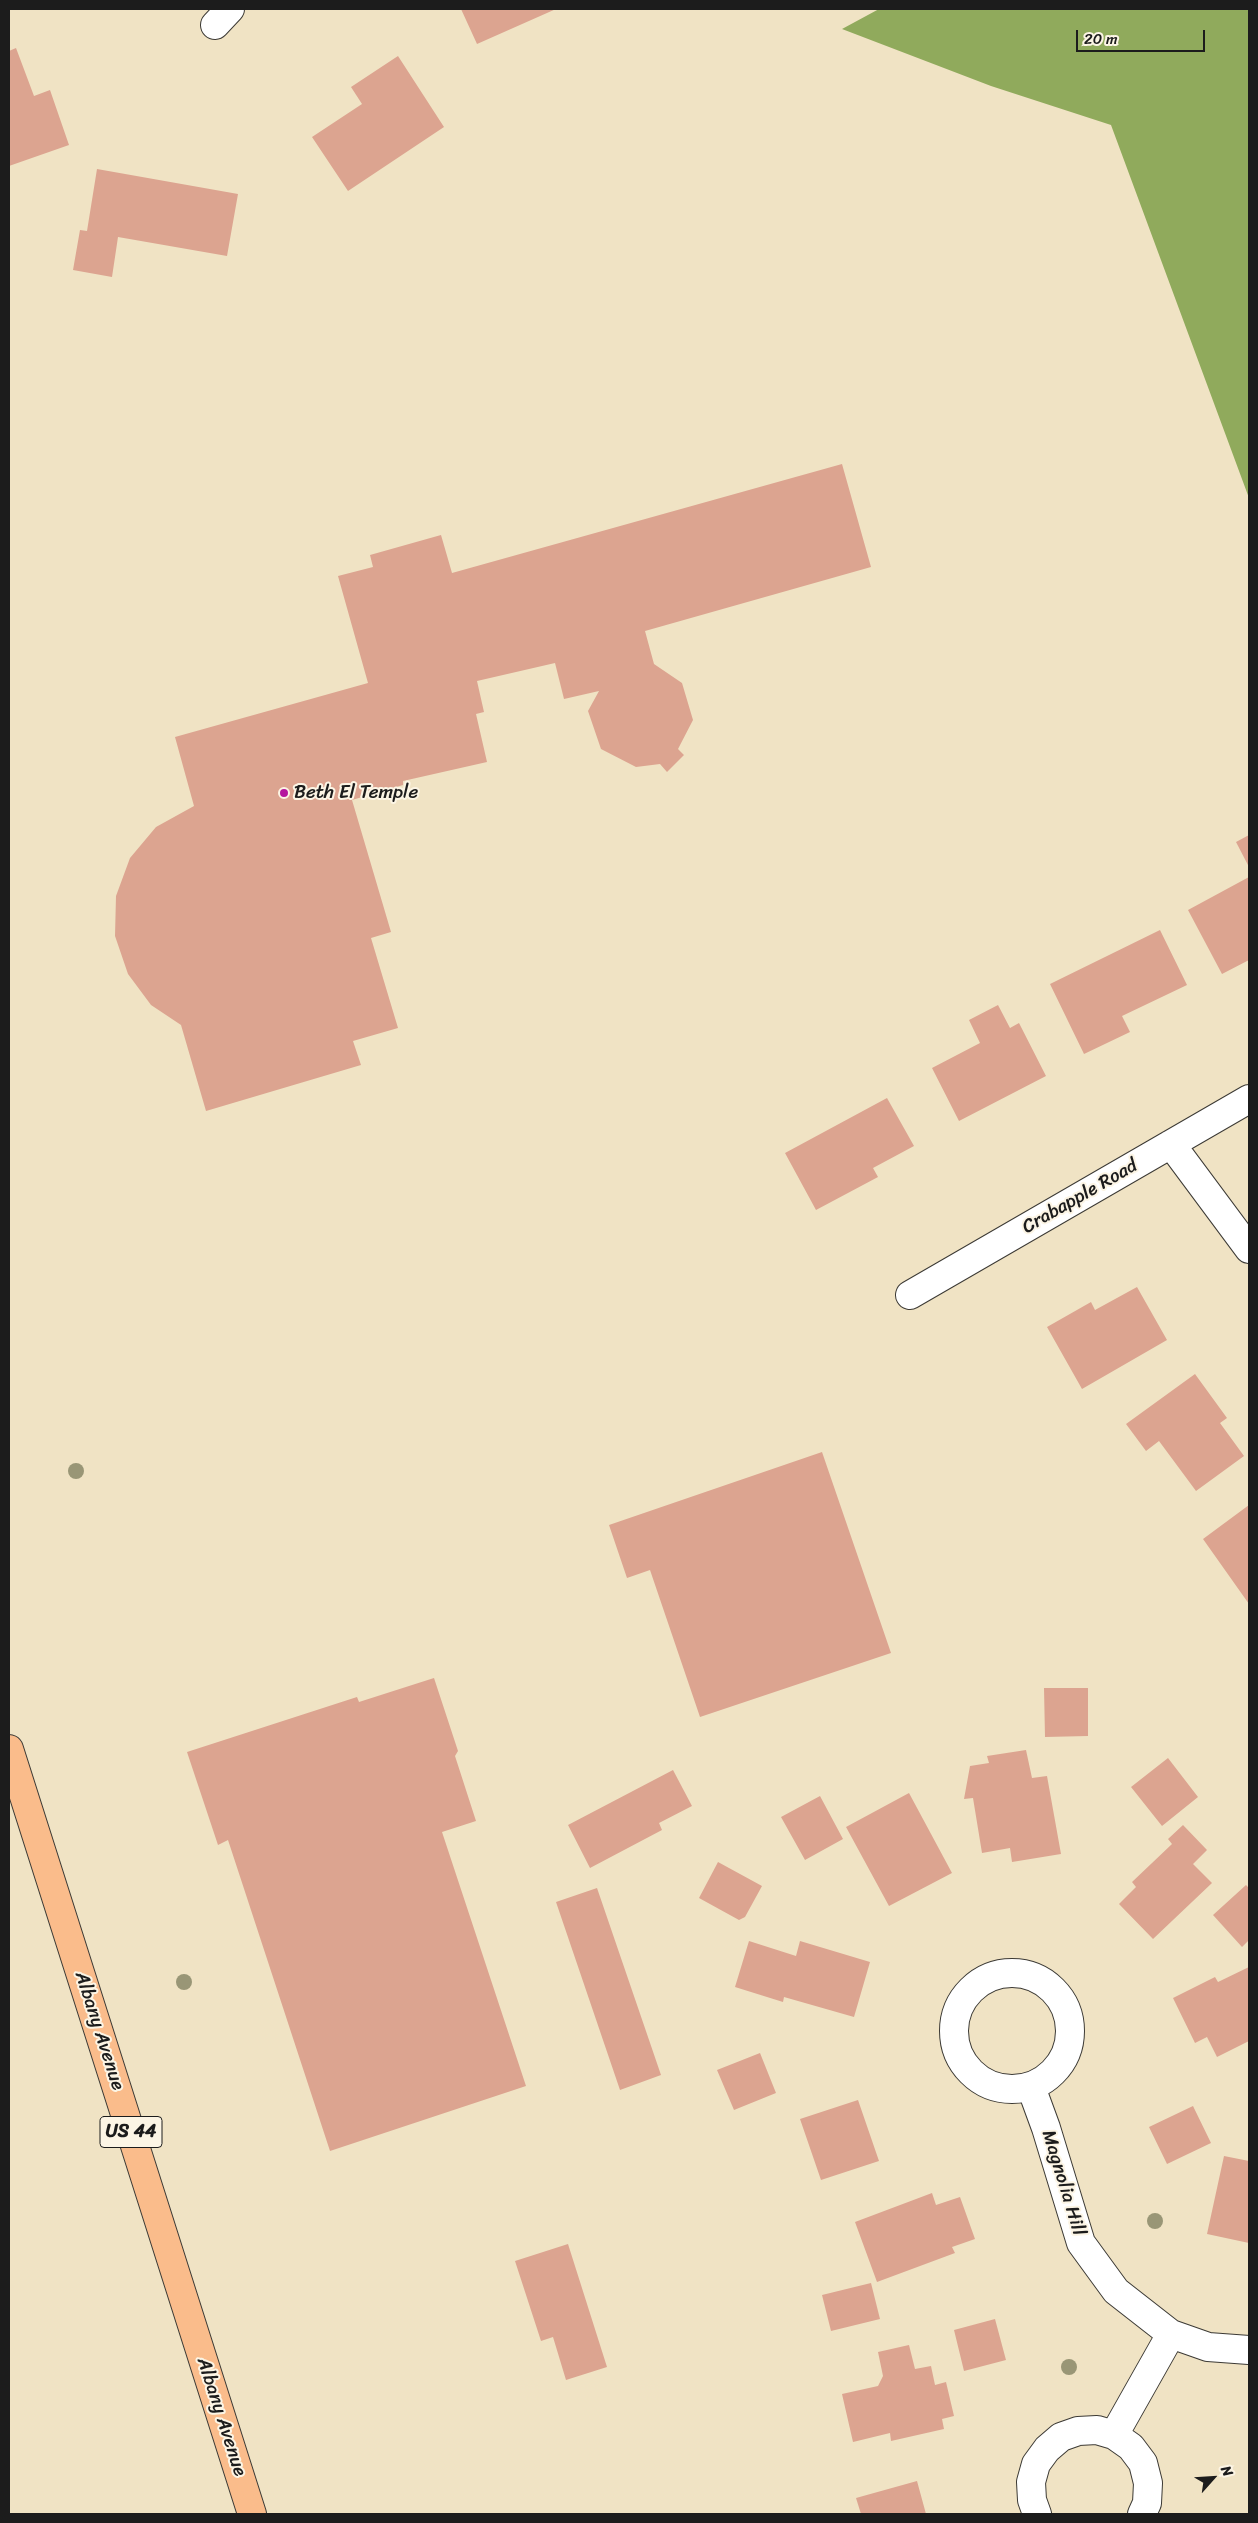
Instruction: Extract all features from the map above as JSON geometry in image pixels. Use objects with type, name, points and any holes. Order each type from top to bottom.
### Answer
[{"type":"highway","name":"Albany Avenue","points":[[9,1749],[252,2514]]},
{"type":"street","name":"Crabapple Road","points":[[910,1295],[1249,1099]]},
{"type":"street","points":[[1171,1144],[1249,1249]]},
{"type":"street","points":[[1011,1973],[1029,1976],[1045,1984],[1058,1997],[1066,2013],[1070,2030],[1063,2057],[1059,2065],[1047,2078],[1031,2087],[1011,2090],[992,2086],[975,2075],[961,2060],[955,2041],[955,2021],[962,2002],[975,1986],[992,1977],[1011,1973]]},
{"type":"street","name":"Magnolia Hill","points":[[1031,2087],[1046,2128],[1081,2243],[1116,2291],[1171,2334],[1208,2347],[1249,2350]]},
{"type":"street","points":[[1114,2435],[1171,2334]]},
{"type":"street","points":[[1037,2514],[1032,2500],[1031,2482],[1036,2464],[1047,2449],[1061,2437],[1078,2431],[1097,2430],[1114,2435],[1131,2447],[1143,2463],[1148,2483],[1146,2503],[1142,2514]]},
{"type":"green space","points":[[879,9],[1249,9],[1249,498],[1111,125],[991,86],[842,29]]},
{"type":"building","points":[[461,9],[556,9],[477,44]]},
{"type":"building","points":[[16,48],[34,96],[50,90],[69,145],[9,166],[9,51]]},
{"type":"building","points":[[398,56],[444,127],[348,191],[312,137],[362,104],[351,87]]},
{"type":"building","points":[[97,169],[238,194],[227,256],[118,237],[112,277],[73,270],[80,230],[87,231]]},
{"type":"building","name":"Beth El Temple","points":[[842,464],[871,567],[645,631],[654,664],[682,683],[693,720],[678,749],[684,755],[667,772],[660,764],[636,767],[601,749],[588,711],[599,691],[564,699],[555,663],[477,681],[484,712],[476,714],[487,762],[403,781],[403,785],[352,800],[391,932],[371,938],[398,1028],[353,1041],[361,1065],[206,1111],[181,1025],[151,1005],[128,974],[115,936],[116,896],[130,858],[156,827],[194,806],[175,737],[368,683],[338,576],[373,567],[370,555],[441,535],[452,573]]},
{"type":"building","points":[[1249,835],[1249,867],[1236,842]]},
{"type":"building","points":[[1249,877],[1249,960],[1222,974],[1188,910]]},
{"type":"building","points":[[1160,930],[1187,985],[1122,1016],[1130,1032],[1084,1054],[1050,984]]},
{"type":"building","points":[[998,1005],[1010,1028],[1019,1023],[1046,1076],[959,1121],[932,1068],[980,1043],[969,1020]]},
{"type":"building","points":[[887,1098],[914,1146],[873,1168],[878,1177],[816,1210],[785,1153]]},
{"type":"building","points":[[1137,1287],[1167,1340],[1082,1389],[1047,1327],[1091,1302],[1095,1310]]},
{"type":"building","points":[[1195,1374],[1227,1418],[1220,1423],[1244,1456],[1196,1491],[1159,1441],[1146,1451],[1126,1424]]},
{"type":"building","points":[[822,1452],[891,1653],[700,1717],[650,1570],[627,1578],[609,1525]]},
{"type":"building","points":[[1249,1505],[1249,1604],[1203,1539]]},
{"type":"building","points":[[434,1678],[458,1751],[455,1756],[476,1821],[442,1832],[526,2086],[330,2151],[228,1840],[218,1845],[187,1752],[357,1697],[359,1702]]},
{"type":"building","points":[[1044,1688],[1088,1688],[1088,1736],[1045,1737]]},
{"type":"building","points":[[1026,1750],[1032,1778],[1047,1776],[1061,1854],[1012,1862],[1010,1848],[982,1853],[973,1798],[964,1799],[970,1766],[989,1763],[987,1756]]},
{"type":"building","points":[[1168,1758],[1198,1797],[1162,1826],[1131,1787]]},
{"type":"building","points":[[673,1770],[692,1806],[659,1823],[662,1830],[590,1868],[568,1825]]},
{"type":"building","points":[[909,1793],[952,1873],[889,1906],[846,1827]]},
{"type":"building","points":[[820,1796],[843,1839],[805,1860],[781,1817]]},
{"type":"building","points":[[1183,1825],[1207,1850],[1193,1864],[1212,1883],[1153,1939],[1119,1904],[1136,1887],[1132,1882],[1172,1844],[1168,1839]]},
{"type":"building","points":[[718,1862],[762,1886],[745,1917],[739,1920],[699,1898]]},
{"type":"building","points":[[1246,1885],[1249,1888],[1249,1940],[1242,1947],[1213,1915]]},
{"type":"building","points":[[597,1888],[661,2075],[620,2090],[556,1902]]},
{"type":"building","points":[[749,1941],[796,1956],[800,1941],[870,1962],[854,2017],[784,1997],[783,2002],[735,1987]]},
{"type":"building","points":[[1249,1967],[1249,2041],[1217,2057],[1207,2037],[1195,2043],[1173,1998],[1215,1977],[1218,1982]]},
{"type":"building","points":[[760,2053],[776,2093],[734,2110],[717,2070]]},
{"type":"building","points":[[858,2100],[879,2161],[821,2180],[800,2119]]},
{"type":"building","points":[[1193,2106],[1211,2143],[1167,2164],[1149,2127]]},
{"type":"building","points":[[1224,2156],[1249,2161],[1249,2243],[1207,2234]]},
{"type":"building","points":[[932,2193],[936,2205],[960,2197],[975,2239],[952,2247],[955,2253],[877,2282],[855,2222]]},
{"type":"building","points":[[568,2244],[607,2367],[566,2380],[553,2337],[541,2341],[515,2261]]},
{"type":"building","points":[[871,2283],[880,2319],[831,2331],[822,2295]]},
{"type":"building","points":[[995,2319],[1006,2360],[964,2371],[954,2330]]},
{"type":"building","points":[[909,2345],[915,2369],[931,2366],[935,2385],[946,2382],[954,2416],[942,2419],[944,2429],[891,2441],[890,2433],[853,2442],[842,2394],[878,2386],[883,2376],[878,2352]]},
{"type":"building","points":[[917,2481],[926,2514],[861,2514],[856,2498]]},
{"type":"place","name":"Beth El Temple","points":[[284,793]]}]
